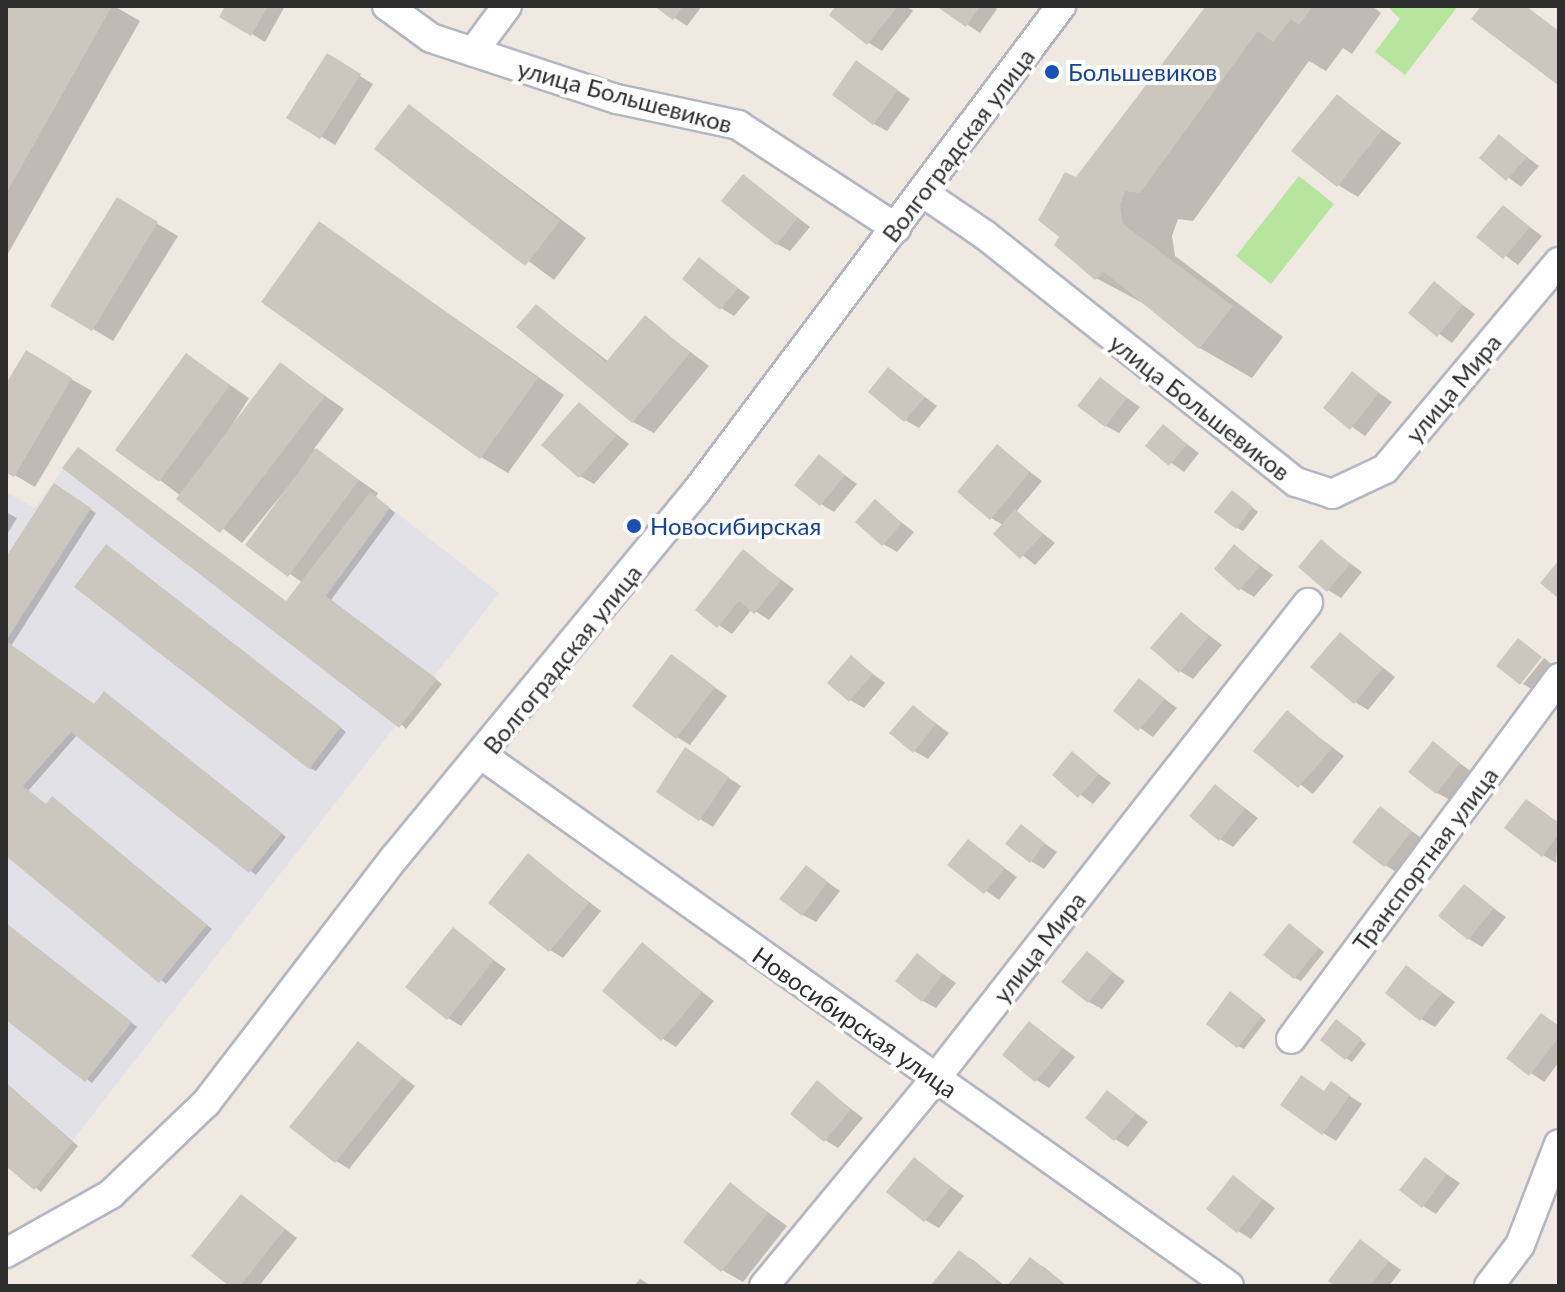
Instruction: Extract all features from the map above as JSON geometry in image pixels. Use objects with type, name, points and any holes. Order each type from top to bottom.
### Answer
[{"type":"street","name":"улица Большевиков","points":[[387,6],[431,38],[617,99],[738,125],[896,228]]},
{"type":"street","points":[[473,52],[507,6]]},
{"type":"street","name":"Волгоградская улица","points":[[6,1253],[111,1194],[206,1103],[395,857],[483,756],[696,492],[1061,6]]},
{"type":"street","name":"улица Большевиков","points":[[922,192],[985,235],[1296,482],[1332,494]]},
{"type":"street","name":"улица Мира","points":[[1332,494],[1385,469],[1559,262]]},
{"type":"street","name":"улица Мира","points":[[764,1286],[935,1079],[1308,603]]},
{"type":"street","name":"Транспортная улица","points":[[1291,1039],[1559,678]]},
{"type":"street","name":"Новосибирская улица","points":[[483,756],[1229,1286]]},
{"type":"street","points":[[1489,1286],[1520,1245],[1559,1144]]},
{"type":"shaded area","points":[[78,447],[286,601],[370,492],[499,593],[34,1190],[6,1166],[6,492],[35,508]]},
{"type":"green space","points":[[1387,6],[1458,6],[1405,75],[1375,52],[1400,19]]},
{"type":"green space","points":[[1299,176],[1334,204],[1271,284],[1236,256]]},
{"type":"building","points":[[6,6],[112,6],[6,194]]},
{"type":"building","points":[[225,6],[268,6],[251,36],[219,17]]},
{"type":"building","points":[[654,6],[683,6],[673,20]]},
{"type":"building","points":[[836,6],[898,6],[867,45],[829,15]]},
{"type":"building","points":[[936,6],[980,6],[966,27]]},
{"type":"building","points":[[1206,6],[1313,6],[1299,25],[1291,19],[1273,42],[1258,31],[1140,193],[1125,191],[1120,205],[1123,224],[1233,306],[1199,349],[1104,272],[1095,280],[1054,245],[1059,237],[1038,220],[1065,172],[1076,177]]},
{"type":"building","points":[[1481,6],[1526,6],[1559,31],[1559,86],[1471,19]]},
{"type":"building","points":[[327,53],[361,74],[320,139],[286,118]]},
{"type":"building","points":[[856,60],[898,90],[873,125],[832,95]]},
{"type":"building","points":[[1337,94],[1382,130],[1337,187],[1291,151]]},
{"type":"building","points":[[409,104],[560,221],[525,266],[374,149]]},
{"type":"building","points":[[1499,134],[1527,157],[1506,181],[1479,158]]},
{"type":"building","points":[[743,174],[798,218],[776,245],[721,201]]},
{"type":"building","points":[[117,197],[158,222],[92,331],[50,306]]},
{"type":"building","points":[[1503,205],[1530,227],[1503,259],[1476,237]]},
{"type":"building","points":[[319,221],[538,378],[480,459],[261,302]]},
{"type":"building","points":[[699,257],[738,288],[720,310],[682,279]]},
{"type":"building","points":[[1434,281],[1463,305],[1437,337],[1408,313]]},
{"type":"building","points":[[536,304],[606,362],[645,315],[690,353],[632,423],[516,327]]},
{"type":"building","points":[[26,350],[72,378],[14,477],[6,473],[6,384]]},
{"type":"building","points":[[186,353],[230,385],[159,482],[115,450]]},
{"type":"building","points":[[280,362],[325,396],[220,533],[176,499]]},
{"type":"building","points":[[888,367],[925,397],[904,422],[868,392]]},
{"type":"building","points":[[1352,371],[1379,393],[1350,430],[1323,408]]},
{"type":"building","points":[[1100,377],[1127,398],[1105,427],[1077,406]]},
{"type":"building","points":[[579,402],[617,435],[579,478],[541,445]]},
{"type":"building","points":[[1163,424],[1187,444],[1169,466],[1145,446]]},
{"type":"building","points":[[997,444],[1030,472],[990,520],[957,492]]},
{"type":"building","points":[[78,447],[286,601],[370,492],[390,508],[326,596],[437,679],[399,728],[62,468]]},
{"type":"building","points":[[316,448],[359,480],[288,577],[245,545]]},
{"type":"building","points":[[819,454],[845,475],[820,506],[794,485]]},
{"type":"building","points":[[54,483],[91,508],[6,641],[6,557]]},
{"type":"building","points":[[1232,490],[1253,507],[1236,529],[1214,512]]},
{"type":"building","points":[[875,499],[902,523],[882,546],[855,522]]},
{"type":"building","points":[[1015,509],[1043,534],[1020,559],[993,534]]},
{"type":"building","points":[[1321,539],[1350,564],[1327,592],[1298,567]]},
{"type":"building","points":[[106,544],[341,727],[309,769],[74,587]]},
{"type":"building","points":[[1234,544],[1260,566],[1239,591],[1214,569]]},
{"type":"building","points":[[743,549],[781,580],[754,614],[739,601],[717,628],[695,610]]},
{"type":"building","points":[[1559,560],[1559,599],[1540,583]]},
{"type":"building","points":[[1181,612],[1209,636],[1179,673],[1150,648]]},
{"type":"building","points":[[1340,632],[1383,668],[1354,704],[1310,667]]},
{"type":"building","points":[[1518,638],[1542,657],[1520,685],[1496,666]]},
{"type":"building","points":[[6,641],[94,704],[104,691],[282,833],[249,873],[71,732],[23,786],[46,804],[52,796],[207,925],[159,983],[6,856]]},
{"type":"building","points":[[671,654],[715,687],[676,739],[632,706]]},
{"type":"building","points":[[851,655],[873,674],[849,702],[827,683]]},
{"type":"building","points":[[1139,678],[1165,699],[1138,731],[1113,711]]},
{"type":"building","points":[[913,705],[936,724],[913,753],[889,733]]},
{"type":"building","points":[[1287,710],[1332,748],[1298,788],[1253,751]]},
{"type":"building","points":[[1433,741],[1460,763],[1436,794],[1408,772]]},
{"type":"building","points":[[685,747],[729,777],[699,821],[656,792]]},
{"type":"building","points":[[1072,751],[1099,774],[1078,798],[1052,775]]},
{"type":"building","points":[[1215,784],[1245,809],[1219,841],[1189,816]]},
{"type":"building","points":[[1526,799],[1559,823],[1559,833],[1542,857],[1504,828]]},
{"type":"building","points":[[1380,806],[1412,831],[1384,867],[1352,842]]},
{"type":"building","points":[[1021,824],[1045,843],[1030,863],[1005,844]]},
{"type":"building","points":[[968,839],[1005,868],[984,894],[947,865]]},
{"type":"building","points":[[528,853],[589,903],[549,952],[488,903]]},
{"type":"building","points":[[806,865],[828,882],[802,916],[779,899]]},
{"type":"building","points":[[1464,884],[1494,908],[1468,940],[1438,916]]},
{"type":"building","points":[[6,923],[132,1022],[85,1082],[6,1020]]},
{"type":"building","points":[[1289,923],[1319,948],[1294,979],[1263,955]]},
{"type":"building","points":[[453,927],[494,960],[447,1020],[405,987]]},
{"type":"building","points":[[642,942],[702,992],[661,1041],[602,991]]},
{"type":"building","points":[[1087,951],[1113,972],[1088,1003],[1061,982]]},
{"type":"building","points":[[917,953],[943,974],[922,1002],[895,981]]},
{"type":"building","points":[[1406,965],[1442,993],[1420,1021],[1385,993]]},
{"type":"building","points":[[1230,991],[1262,1016],[1237,1048],[1206,1024]]},
{"type":"building","points":[[1541,1013],[1559,1026],[1559,1037],[1529,1076],[1506,1058]]},
{"type":"building","points":[[1336,1019],[1362,1039],[1345,1060],[1320,1040]]},
{"type":"building","points":[[1029,1021],[1063,1048],[1035,1082],[1002,1055]]},
{"type":"building","points":[[358,1041],[403,1077],[335,1163],[289,1127]]},
{"type":"building","points":[[1301,1075],[1324,1091],[1331,1081],[1350,1095],[1322,1135],[1280,1105]]},
{"type":"building","points":[[817,1080],[851,1109],[824,1142],[790,1114]]},
{"type":"building","points":[[6,1083],[73,1142],[34,1190],[6,1166]]},
{"type":"building","points":[[1107,1090],[1136,1113],[1114,1141],[1085,1118]]},
{"type":"building","points":[[914,1157],[951,1187],[924,1222],[886,1192]]},
{"type":"building","points":[[1425,1157],[1447,1174],[1422,1208],[1399,1190]]},
{"type":"building","points":[[1233,1175],[1263,1199],[1237,1233],[1206,1209]]},
{"type":"building","points":[[730,1182],[768,1213],[721,1272],[683,1242]]},
{"type":"building","points":[[241,1194],[285,1229],[240,1286],[229,1286],[191,1256]]},
{"type":"building","points":[[1360,1239],[1389,1261],[1370,1286],[1335,1286],[1328,1281]]},
{"type":"building","points":[[959,1250],[997,1280],[993,1286],[930,1286]]},
{"type":"building","points":[[1030,1257],[1061,1282],[1058,1286],[1007,1286]]},
{"type":"place","name":"Большевиков","points":[[1052,72]]},
{"type":"place","name":"Новосибирская","points":[[634,526]]}]
